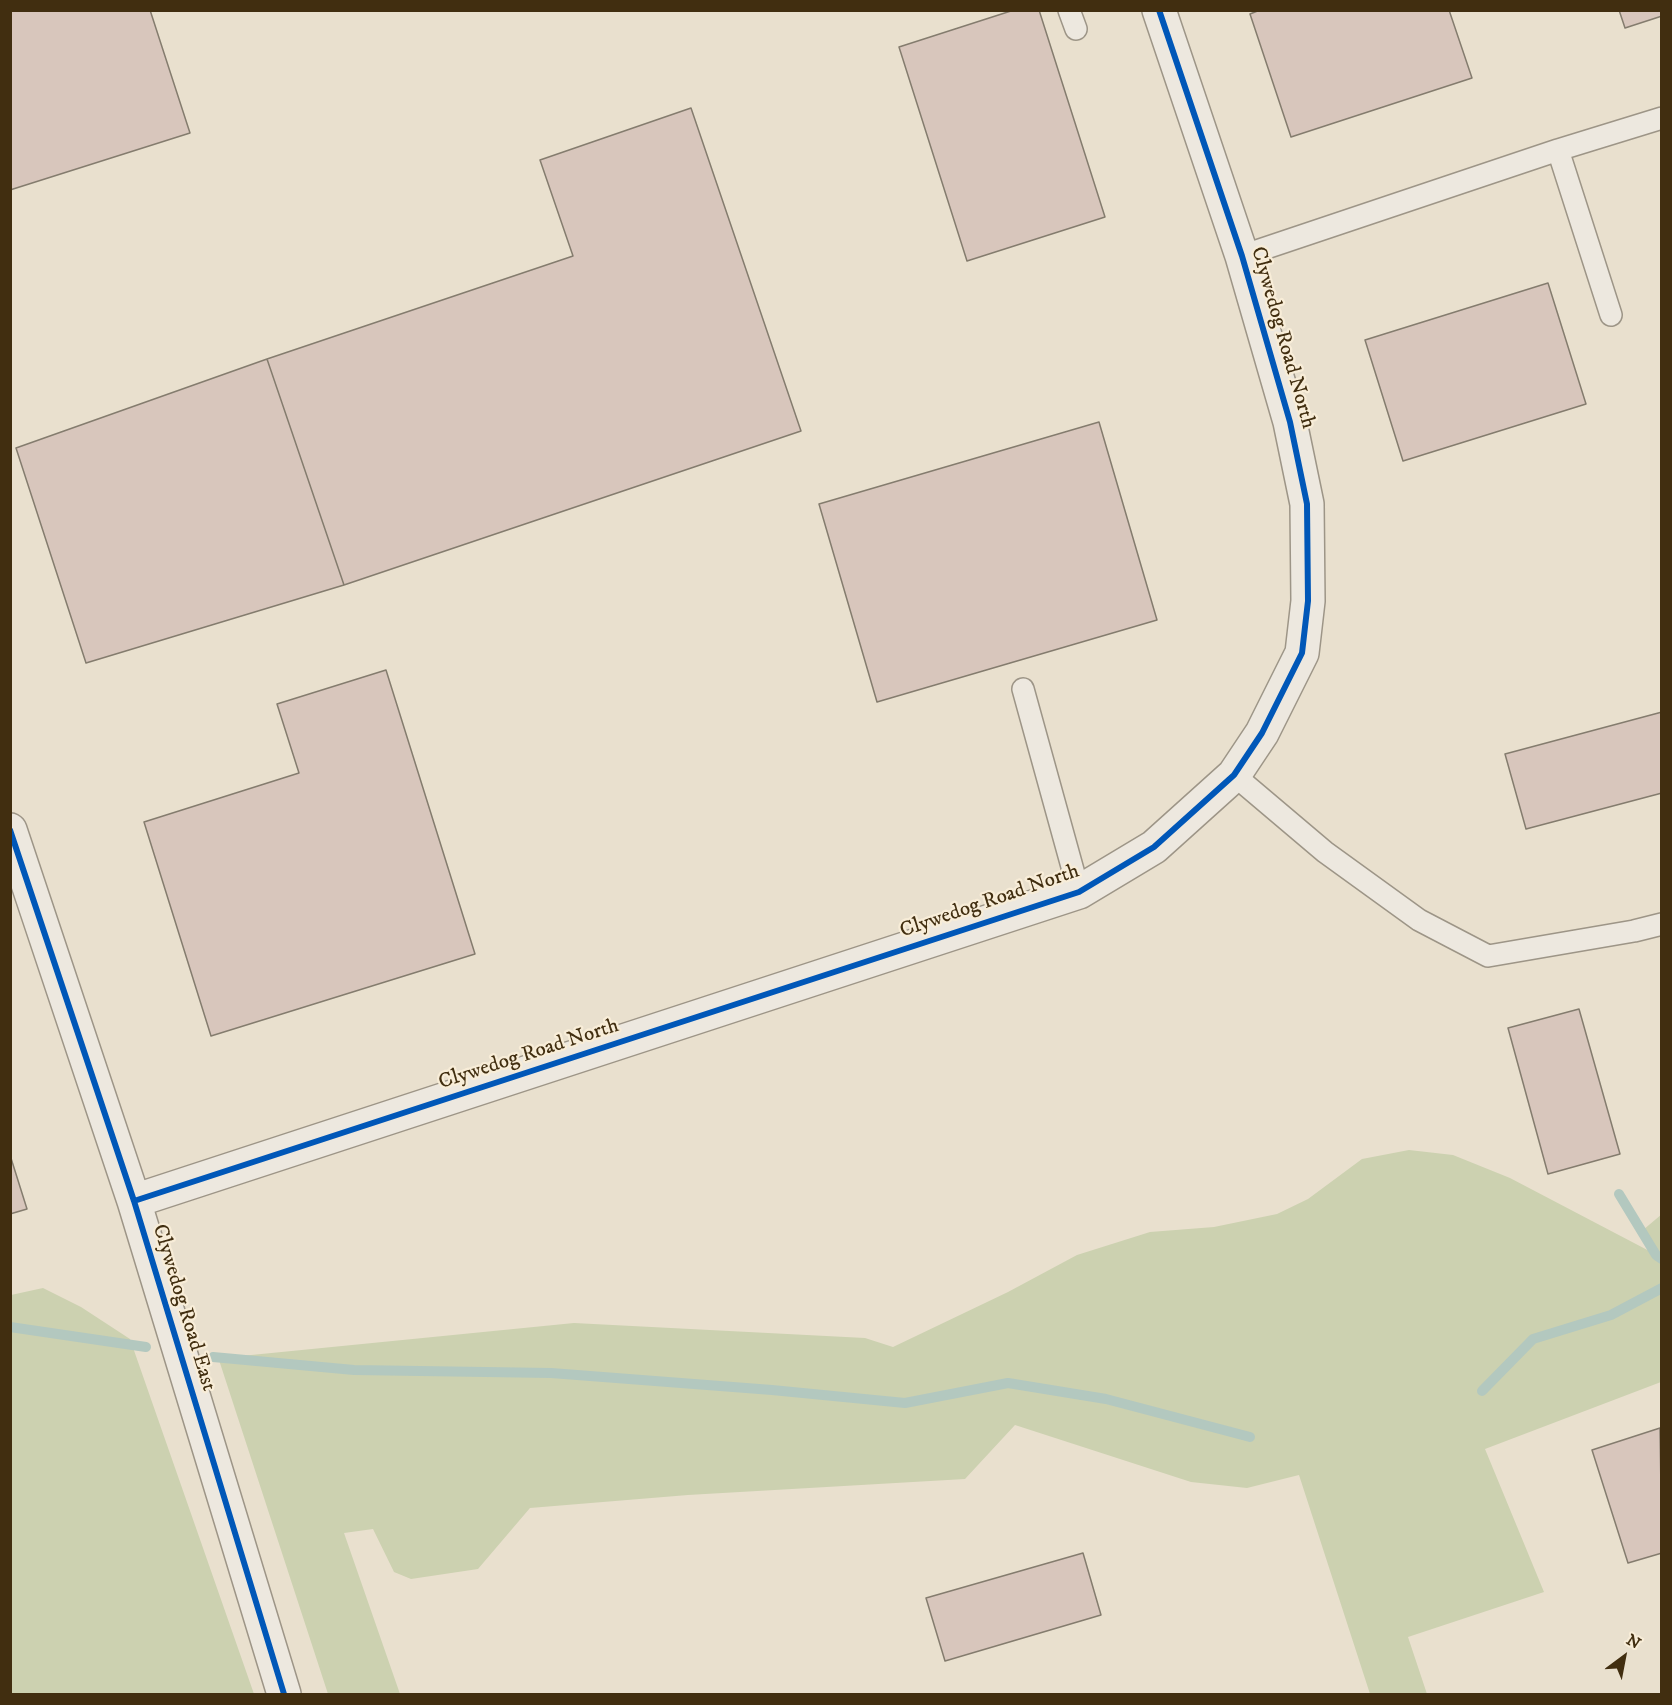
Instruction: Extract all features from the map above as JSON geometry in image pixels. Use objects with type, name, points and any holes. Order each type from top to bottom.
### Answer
[{"type":"street","name":"Clywedog Road North","points":[[134,1201],[1079,892],[1154,847],[1234,775],[1262,733],[1302,652],[1308,601],[1307,504],[1290,422],[1242,256],[1159,10]]},
{"type":"street","name":"Clywedog Road East","points":[[10,830],[134,1201],[284,1695]]},
{"type":"lane","points":[[1242,256],[1558,150],[1662,118]]},
{"type":"lane","points":[[1558,150],[1611,315]]},
{"type":"lane","points":[[1023,688],[1079,892]]},
{"type":"lane","points":[[1234,775],[1325,852],[1419,920],[1488,956],[1634,932],[1662,924]]},
{"type":"green space","points":[[1409,1150],[1453,1155],[1510,1178],[1655,1254],[1643,1230],[1662,1214],[1661,1382],[1485,1449],[1544,1592],[1408,1637],[1427,1694],[1370,1694],[1299,1475],[1247,1488],[1191,1482],[1015,1425],[965,1479],[688,1495],[530,1508],[478,1569],[411,1579],[394,1572],[373,1529],[344,1533],[400,1694],[328,1694],[219,1360],[221,1358],[574,1323],[865,1338],[893,1347],[1008,1292],[1077,1255],[1150,1232],[1214,1227],[1277,1214],[1308,1199],[1362,1159]]},
{"type":"green space","points":[[43,1288],[81,1307],[130,1339],[254,1694],[11,1694],[11,1295]]},
{"type":"building","points":[[10,10],[150,10],[190,133],[10,190]]},
{"type":"building","points":[[1014,10],[1039,10],[1105,217],[967,261],[899,47]]},
{"type":"building","points":[[1260,10],[1449,10],[1472,78],[1291,137],[1250,14]]},
{"type":"building","points":[[1619,10],[1662,10],[1662,16],[1625,28]]},
{"type":"building","points":[[691,108],[801,431],[344,585],[267,359],[573,256],[540,160]]},
{"type":"building","points":[[1548,283],[1586,404],[1403,461],[1365,340]]},
{"type":"building","points":[[267,359],[344,585],[86,663],[16,448]]},
{"type":"building","points":[[1099,422],[1157,620],[877,702],[819,504]]},
{"type":"building","points":[[386,670],[475,954],[211,1036],[144,822],[299,773],[277,704]]},
{"type":"building","points":[[1662,712],[1662,793],[1526,829],[1505,754]]},
{"type":"building","points":[[1579,1009],[1620,1154],[1548,1174],[1508,1028]]},
{"type":"building","points":[[10,1155],[27,1209],[10,1214]]},
{"type":"building","points":[[1660,1428],[1662,1553],[1628,1563],[1592,1450]]},
{"type":"building","points":[[1083,1553],[1101,1615],[945,1661],[926,1598]]},
{"type":"waterway","points":[[1619,1194],[1656,1255],[1662,1259]]},
{"type":"waterway","points":[[1482,1391],[1533,1339],[1611,1315],[1662,1288]]},
{"type":"waterway","points":[[10,1327],[146,1347]]},
{"type":"waterway","points":[[213,1357],[354,1370],[551,1373],[905,1403],[1008,1383],[1106,1399],[1250,1437]]},
{"type":"cycle path","points":[[134,1201],[1079,892],[1154,847],[1234,775],[1262,733],[1302,653],[1308,601],[1307,504],[1290,422],[1242,256],[1159,10]]},
{"type":"cycle path","points":[[10,830],[134,1201],[284,1694]]}]
